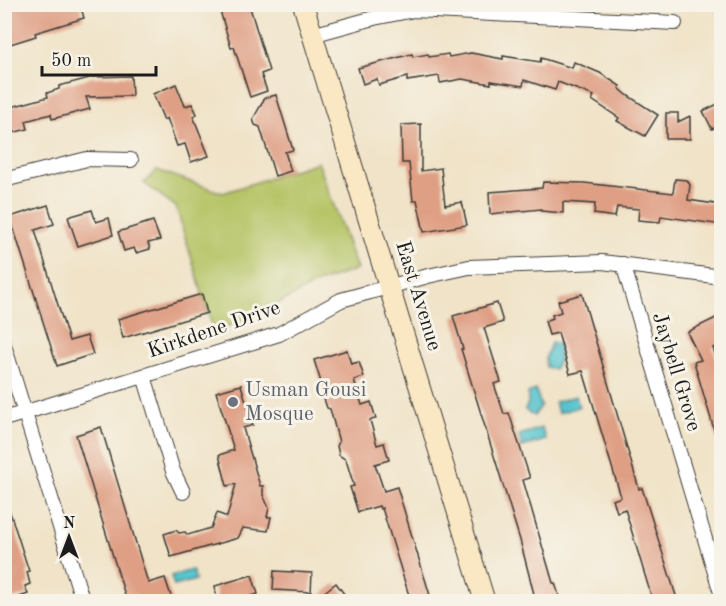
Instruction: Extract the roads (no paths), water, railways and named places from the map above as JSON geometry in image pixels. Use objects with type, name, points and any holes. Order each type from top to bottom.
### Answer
[{"type":"street","name":"East Avenue","points":[[303,4],[485,602]]},
{"type":"street","points":[[312,36],[374,18],[414,10],[675,23]]},
{"type":"street","points":[[4,180],[87,159],[131,160]]},
{"type":"street","name":"Kirkdene Drive","points":[[4,419],[279,334],[341,300],[469,267],[602,262],[722,277]]},
{"type":"street","name":"Jaybell Grove","points":[[623,264],[722,596]]},
{"type":"street","points":[[4,345],[83,602]]},
{"type":"street","points":[[144,376],[173,471],[183,492]]},
{"type":"water","points":[[551,343],[559,344],[559,361],[554,369],[546,367],[545,359]]},
{"type":"water","points":[[536,390],[541,406],[534,416],[525,410],[528,393]]},
{"type":"water","points":[[576,396],[579,407],[558,413],[555,402]]},
{"type":"water","points":[[542,428],[546,440],[522,447],[519,435]]},
{"type":"water","points":[[192,570],[196,580],[174,586],[171,576]]},
{"type":"place","name":"Usman Gousi Mosque","points":[[233,402]]}]
